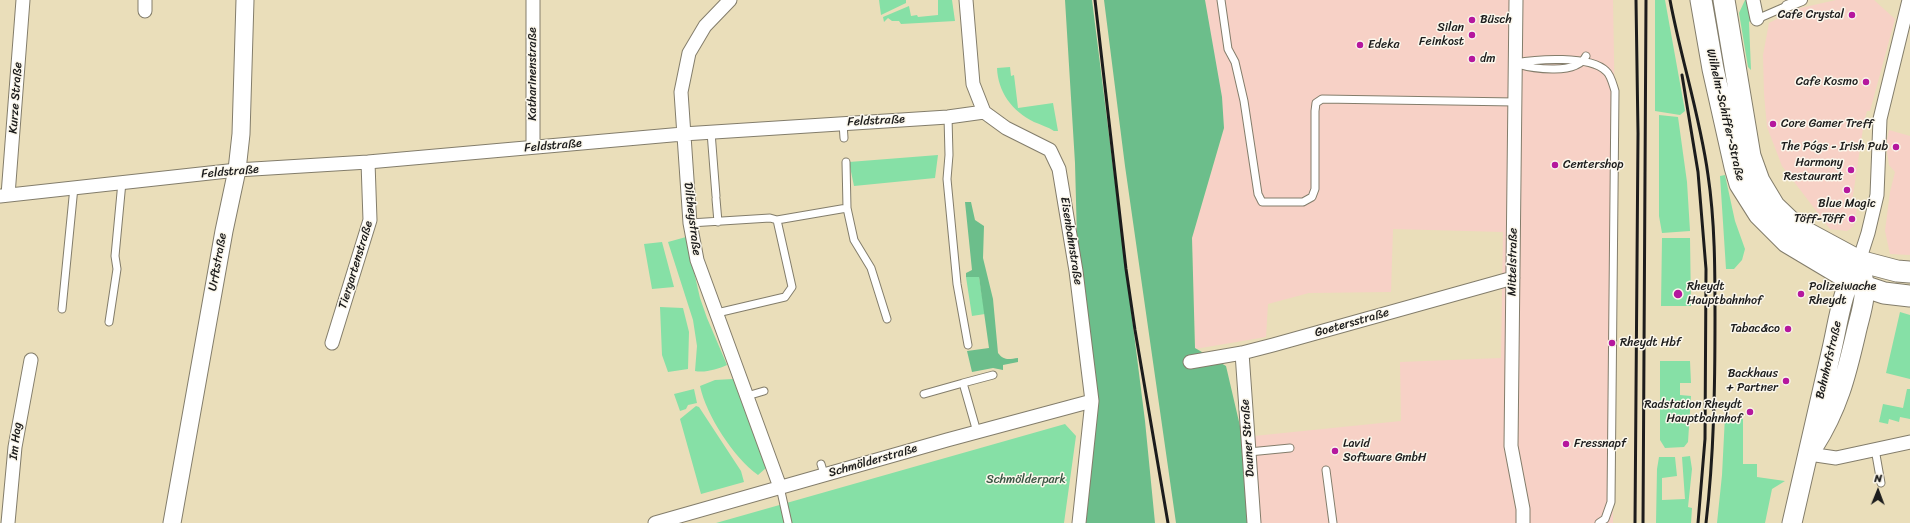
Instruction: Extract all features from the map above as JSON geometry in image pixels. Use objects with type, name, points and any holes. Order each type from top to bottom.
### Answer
[{"type":"main road","name":"Wilhelm-Schiffer-Straße","points":[[1701,0],[1715,77],[1740,184],[1759,214],[1787,242],[1858,276]]},
{"type":"main road","name":"Wilhelm-Schiffer-Straße","points":[[1724,0],[1750,156],[1759,181],[1774,206],[1796,227],[1858,276]]},
{"type":"main road","points":[[1858,276],[1897,271],[1910,272]]},
{"type":"main road","points":[[1858,276],[1884,294],[1910,296]]},
{"type":"main road","name":"Bahnhofstraße","points":[[1792,523],[1809,454],[1827,426],[1842,392],[1863,307],[1858,276]]},
{"type":"street","name":"Kurze Straße","points":[[4,196],[23,0]]},
{"type":"street","name":"Urftstraße","points":[[172,523],[224,231],[238,170],[241,134],[245,0]]},
{"type":"street","name":"Katharinenstraße","points":[[533,0],[533,147]]},
{"type":"street","name":"Diltheystraße","points":[[730,0],[705,26],[689,53],[681,92],[690,223],[697,260],[780,487]]},
{"type":"street","points":[[966,0],[973,84],[984,112]]},
{"type":"street","name":"Mittelstraße","points":[[1516,0],[1511,446],[1523,509],[1523,523]]},
{"type":"street","points":[[1753,0],[1757,19]]},
{"type":"street","points":[[1787,6],[1802,0]]},
{"type":"street","name":"Bahnhofstraße","points":[[1858,276],[1876,195],[1880,119],[1909,0]]},
{"type":"street","name":"Feldstraße","points":[[4,196],[238,170],[368,162],[683,134],[948,117],[984,112]]},
{"type":"street","name":"Eisenbahnstraße","points":[[984,112],[1006,128],[1050,150],[1059,169],[1077,276],[1092,401],[1079,523]]},
{"type":"street","name":"Tiergartenstraße","points":[[332,343],[370,220],[368,162]]},
{"type":"street","name":"Goetersstraße","points":[[1190,362],[1242,353],[1513,278]]},
{"type":"street","name":"Dauner Straße","points":[[1242,353],[1254,523]]},
{"type":"street","name":"Im Hag","points":[[8,523],[15,447],[31,360]]},
{"type":"street","name":"Schmölderstraße","points":[[655,523],[780,487],[823,469],[976,432],[1092,401]]},
{"type":"street","points":[[1809,454],[1836,458],[1910,442]]},
{"type":"lane","points":[[1222,0],[1228,49],[1235,62],[1244,101],[1258,194],[1262,202],[1303,202],[1312,198],[1315,189],[1315,111],[1316,103],[1322,99],[1515,102]]},
{"type":"lane","points":[[1757,19],[1787,6]]},
{"type":"lane","points":[[1515,63],[1534,69],[1567,68],[1585,58],[1598,64],[1607,72],[1615,91],[1611,500],[1605,519],[1599,523]]},
{"type":"lane","points":[[948,117],[949,155],[947,179],[957,284],[968,345]]},
{"type":"lane","points":[[843,123],[844,138]]},
{"type":"lane","points":[[712,132],[718,222]]},
{"type":"lane","points":[[846,162],[847,208],[854,240],[871,268],[887,318]]},
{"type":"lane","points":[[109,322],[117,270],[116,256],[122,182]]},
{"type":"lane","points":[[62,309],[74,188]]},
{"type":"lane","points":[[690,223],[770,218],[777,220],[847,208]]},
{"type":"lane","points":[[717,313],[785,297],[792,287],[777,220]]},
{"type":"lane","points":[[924,394],[993,375]]},
{"type":"lane","points":[[963,383],[976,432]]},
{"type":"lane","points":[[747,396],[764,391]]},
{"type":"lane","points":[[1249,452],[1290,448]]},
{"type":"lane","points":[[1874,449],[1881,483]]},
{"type":"lane","points":[[1326,470],[1333,523]]},
{"type":"lane","points":[[780,487],[788,523]]},
{"type":"shaded area","points":[[1205,0],[1613,0],[1615,117],[1612,343],[1613,523],[1247,523],[1243,439],[1254,436],[1401,421],[1400,362],[1501,358],[1503,232],[1393,229],[1391,292],[1309,293],[1268,304],[1266,337],[1195,349],[1192,238],[1224,128]]},
{"type":"shaded area","points":[[1836,0],[1874,0],[1895,19],[1870,111],[1867,111],[1864,122],[1852,202],[1857,208],[1854,226],[1847,231],[1830,229],[1782,166],[1767,127],[1764,94],[1763,55],[1769,23],[1796,9]]},
{"type":"shaded area","points":[[1889,130],[1910,136],[1910,255],[1890,254],[1885,231],[1890,192],[1895,172],[1889,165],[1886,145]]},
{"type":"green space","points":[[879,0],[906,0],[906,3],[881,15]]},
{"type":"green space","points":[[938,0],[952,0],[955,21],[901,24],[899,21],[892,21],[888,18],[884,22],[883,17],[909,6],[911,16],[917,15],[918,17],[938,15]]},
{"type":"green space","points":[[1065,0],[1092,0],[1145,421],[1155,523],[1086,523],[1098,404],[1077,239],[1075,163]]},
{"type":"green space","points":[[1104,0],[1205,0],[1222,97],[1224,128],[1192,238],[1195,348],[1226,366],[1243,439],[1247,523],[1176,523],[1125,166]]},
{"type":"green space","points":[[1655,0],[1665,0],[1685,111],[1680,115],[1655,111]]},
{"type":"green space","points":[[1745,0],[1747,0],[1755,18],[1749,22],[1751,70],[1748,67],[1739,13]]},
{"type":"green space","points":[[1010,67],[1011,76],[1014,75],[1018,108],[1053,103],[1058,131],[1054,131],[1026,118],[1008,100],[1000,85],[997,68]]},
{"type":"green space","points":[[1659,115],[1678,117],[1687,182],[1690,231],[1662,233],[1659,216]]},
{"type":"green space","points":[[938,155],[935,178],[854,186],[849,162]]},
{"type":"green space","points":[[1725,175],[1735,221],[1745,249],[1742,260],[1734,269],[1726,269],[1720,176]]},
{"type":"green space","points":[[965,202],[971,202],[975,220],[984,226],[983,258],[993,299],[998,353],[1000,356],[1009,359],[1018,358],[1018,362],[1003,365],[1003,370],[993,368],[972,372],[967,351],[989,348],[979,277],[966,277],[966,273],[972,270]]},
{"type":"green space","points":[[686,237],[700,298],[727,365],[707,371],[695,371],[697,346],[693,320],[668,242]]},
{"type":"green space","points":[[1662,238],[1690,238],[1691,306],[1661,306]]},
{"type":"green space","points":[[662,242],[674,287],[652,289],[644,244]]},
{"type":"green space","points":[[966,277],[979,277],[985,314],[972,316]]},
{"type":"green space","points":[[660,307],[683,308],[689,332],[688,369],[668,372],[662,355]]},
{"type":"green space","points":[[1900,312],[1910,315],[1910,379],[1886,373]]},
{"type":"green space","points":[[1660,361],[1690,361],[1691,383],[1680,383],[1680,395],[1691,396],[1688,442],[1684,447],[1665,448],[1660,440]]},
{"type":"green space","points":[[733,379],[766,468],[758,475],[740,458],[722,435],[708,410],[700,386],[715,380]]},
{"type":"green space","points":[[694,389],[697,403],[688,405],[686,409],[680,411],[674,394]]},
{"type":"green space","points":[[1907,389],[1910,389],[1910,419],[1900,417],[1899,422],[1889,419],[1888,424],[1879,422],[1883,404],[1903,408]]},
{"type":"green space","points":[[696,406],[699,407],[741,471],[744,482],[701,494],[680,419]]},
{"type":"green space","points":[[1725,416],[1743,417],[1743,464],[1757,464],[1757,477],[1785,481],[1772,489],[1765,523],[1717,523],[1722,475]]},
{"type":"green space","name":"Schmölderpark","points":[[1065,424],[1076,436],[1064,523],[716,523]]},
{"type":"green space","points":[[1690,456],[1692,469],[1688,507],[1692,508],[1691,523],[1656,523],[1657,469],[1659,457],[1675,457],[1677,476],[1662,478],[1662,500],[1685,499],[1682,457]]},
{"type":"railway","points":[[1095,0],[1126,269],[1168,523]]},
{"type":"railway","points":[[1635,523],[1638,133],[1636,0]]},
{"type":"railway","points":[[1643,523],[1646,0]]},
{"type":"railway","points":[[1670,0],[1705,153],[1713,228],[1715,282],[1714,395],[1711,472],[1706,523]]},
{"type":"railway","points":[[1682,75],[1698,172],[1706,269],[1705,439],[1698,523]]},
{"type":"place","name":"Cafe Crystal","points":[[1852,15]]},
{"type":"place","name":"Büsch","points":[[1472,20]]},
{"type":"place","name":"Silan Feinkost","points":[[1472,35]]},
{"type":"place","name":"Edeka","points":[[1360,45]]},
{"type":"place","name":"dm","points":[[1472,59]]},
{"type":"place","name":"Cafe Kosmo","points":[[1866,82]]},
{"type":"place","name":"Core Gamer Treff","points":[[1773,124]]},
{"type":"place","name":"The Pógs - Irish Pub","points":[[1896,147]]},
{"type":"place","name":"Centershop","points":[[1555,165]]},
{"type":"place","name":"Harmony Restaurant","points":[[1851,170]]},
{"type":"place","name":"Blue Magic","points":[[1847,190]]},
{"type":"place","name":"Töff-Töff","points":[[1852,219]]},
{"type":"place","name":"Rheydt Hauptbahnhof","points":[[1678,294]]},
{"type":"place","name":"Polizeiwache Rheydt","points":[[1801,294]]},
{"type":"place","name":"Tabac&co","points":[[1788,329]]},
{"type":"place","name":"Rheydt Hbf","points":[[1612,343]]},
{"type":"place","name":"Backhaus + Partner","points":[[1786,381]]},
{"type":"place","name":"Radstation Rheydt Hauptbahnhof","points":[[1750,412]]},
{"type":"place","name":"Fressnapf","points":[[1566,444]]},
{"type":"place","name":"Lavid Software GmbH","points":[[1335,451]]}]
